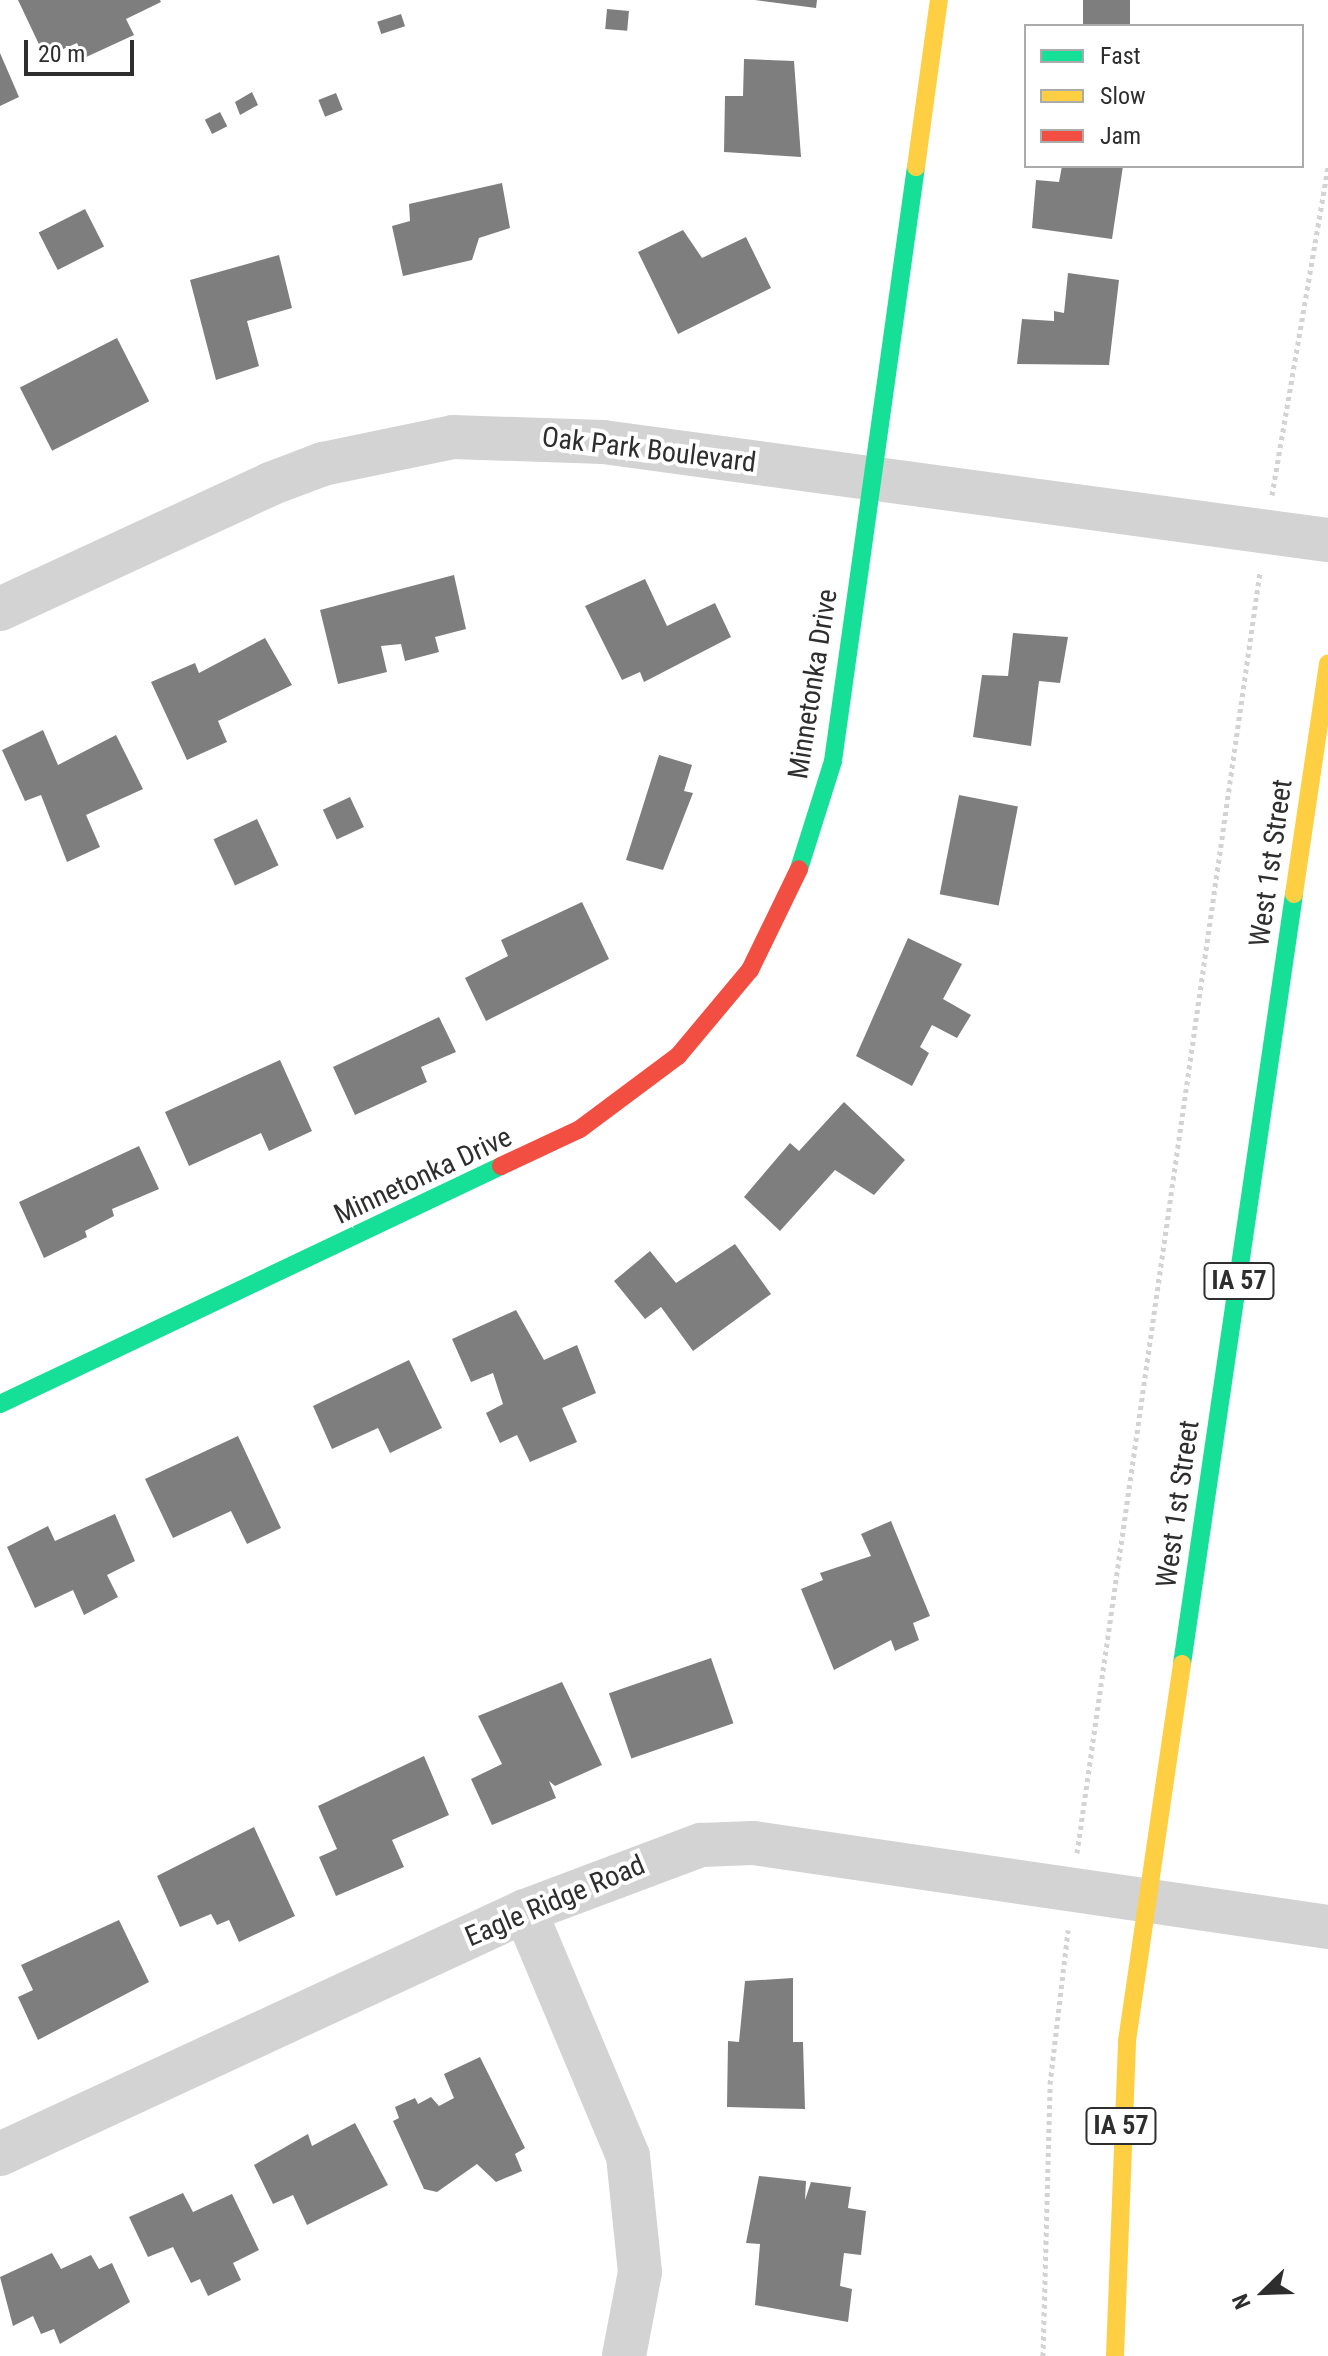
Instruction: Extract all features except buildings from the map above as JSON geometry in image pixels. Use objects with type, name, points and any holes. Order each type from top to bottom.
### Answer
[{"type":"street","name":"Minnetonka Drive","points":[[0,1404],[529,1157],[633,1092],[716,1017],[779,914],[820,807],[833,761],[939,0]]},
{"type":"street","name":"Oak Park Boulevard","points":[[0,609],[270,484],[323,464],[453,437],[603,442],[1328,540]]},
{"type":"street","name":"West 1st Street","points":[[1115,2356],[1127,2041],[1328,663]]},
{"type":"street","name":"Eagle Ridge Road","points":[[0,2154],[525,1911],[701,1845],[753,1843],[1150,1898],[1328,1927]]},
{"type":"street","points":[[525,1911],[628,2156],[640,2272],[624,2356]]},
{"type":"path","points":[[1043,2356],[1050,2084],[1072,1888],[1267,531],[1328,166]]},
{"type":"traffic: fast","points":[[799,869],[833,761],[916,167]]},
{"type":"traffic: fast","points":[[1182,1664],[1294,894]]},
{"type":"traffic: fast","points":[[0,1404],[501,1166]]},
{"type":"traffic: slow","points":[[916,167],[939,0]]},
{"type":"traffic: slow","points":[[1294,894],[1328,663]]},
{"type":"traffic: slow","points":[[1115,2356],[1127,2041],[1182,1664]]},
{"type":"traffic: jam","points":[[501,1166],[580,1129],[678,1056],[750,970],[799,869]]}]
